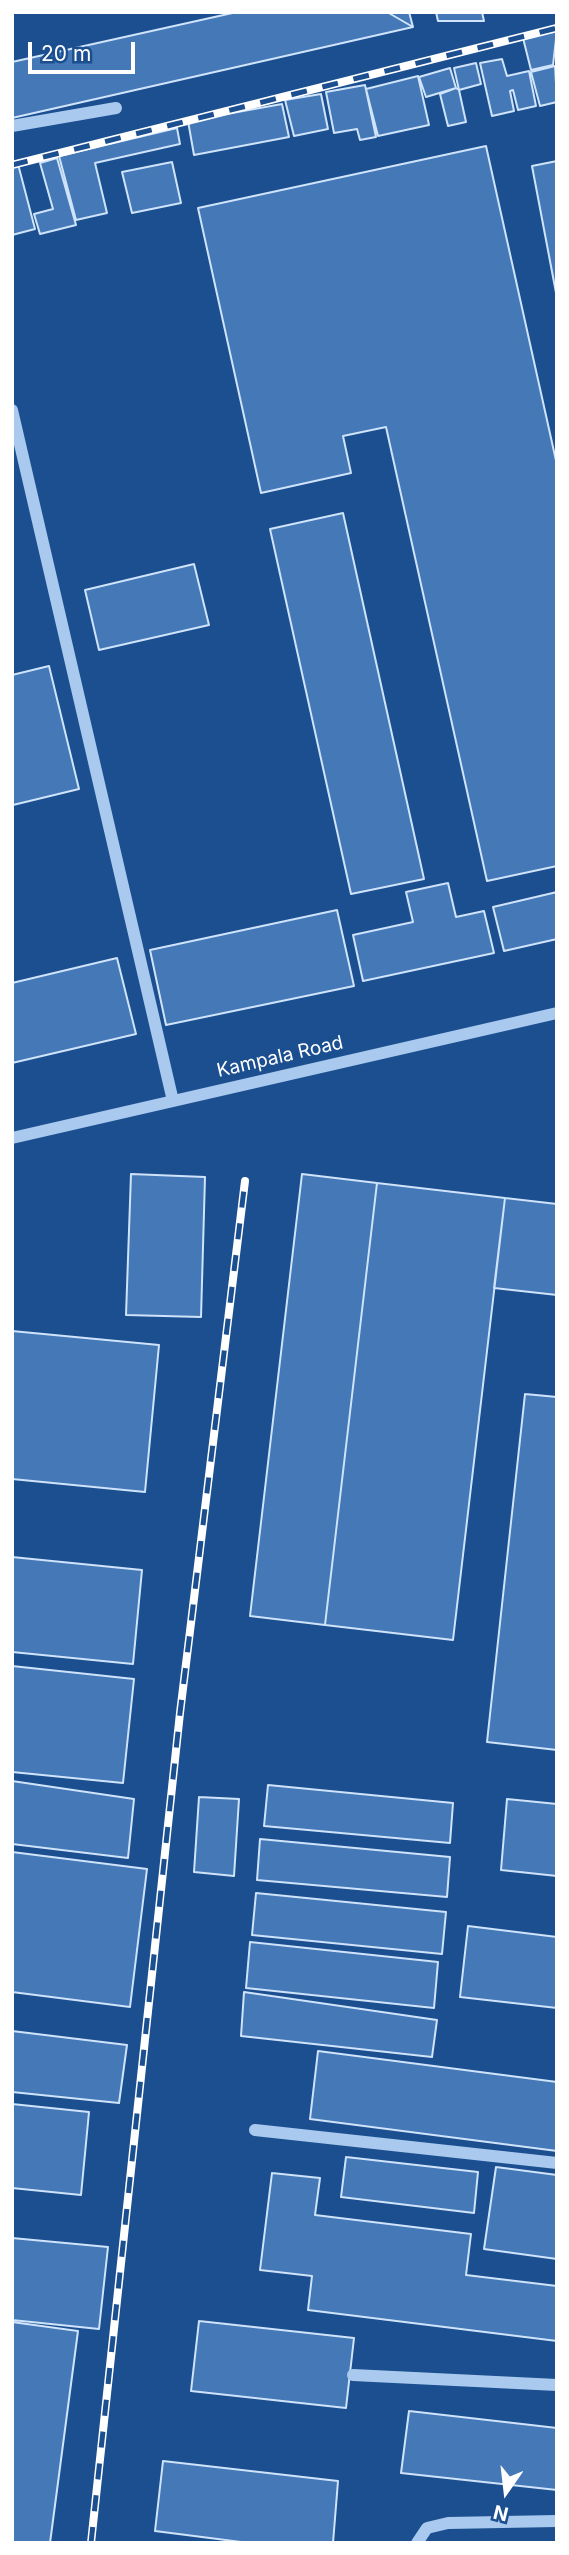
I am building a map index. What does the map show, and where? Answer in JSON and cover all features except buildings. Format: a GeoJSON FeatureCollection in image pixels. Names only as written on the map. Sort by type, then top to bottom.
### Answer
{"type":"FeatureCollection","features":[{"type":"Feature","properties":{"kind":"street"},"geometry":{"type":"LineString","coordinates":[[12,126],[116,108]]}},
{"type":"Feature","properties":{"kind":"street"},"geometry":{"type":"LineString","coordinates":[[12,410],[173,1101]]}},
{"type":"Feature","properties":{"kind":"street","name":"Kampala Road"},"geometry":{"type":"LineString","coordinates":[[12,1138],[557,1013]]}},
{"type":"Feature","properties":{"kind":"street"},"geometry":{"type":"LineString","coordinates":[[255,2130],[557,2163]]}},
{"type":"Feature","properties":{"kind":"street"},"geometry":{"type":"LineString","coordinates":[[353,2375],[557,2385]]}},
{"type":"Feature","properties":{"kind":"street"},"geometry":{"type":"LineString","coordinates":[[417,2543],[426,2528],[447,2523],[557,2521]]}},
{"type":"Feature","properties":{"kind":"railway"},"geometry":{"type":"LineString","coordinates":[[12,165],[557,28]]}},
{"type":"Feature","properties":{"kind":"railway"},"geometry":{"type":"LineString","coordinates":[[91,2543],[180,1713],[245,1181]]}}]}
